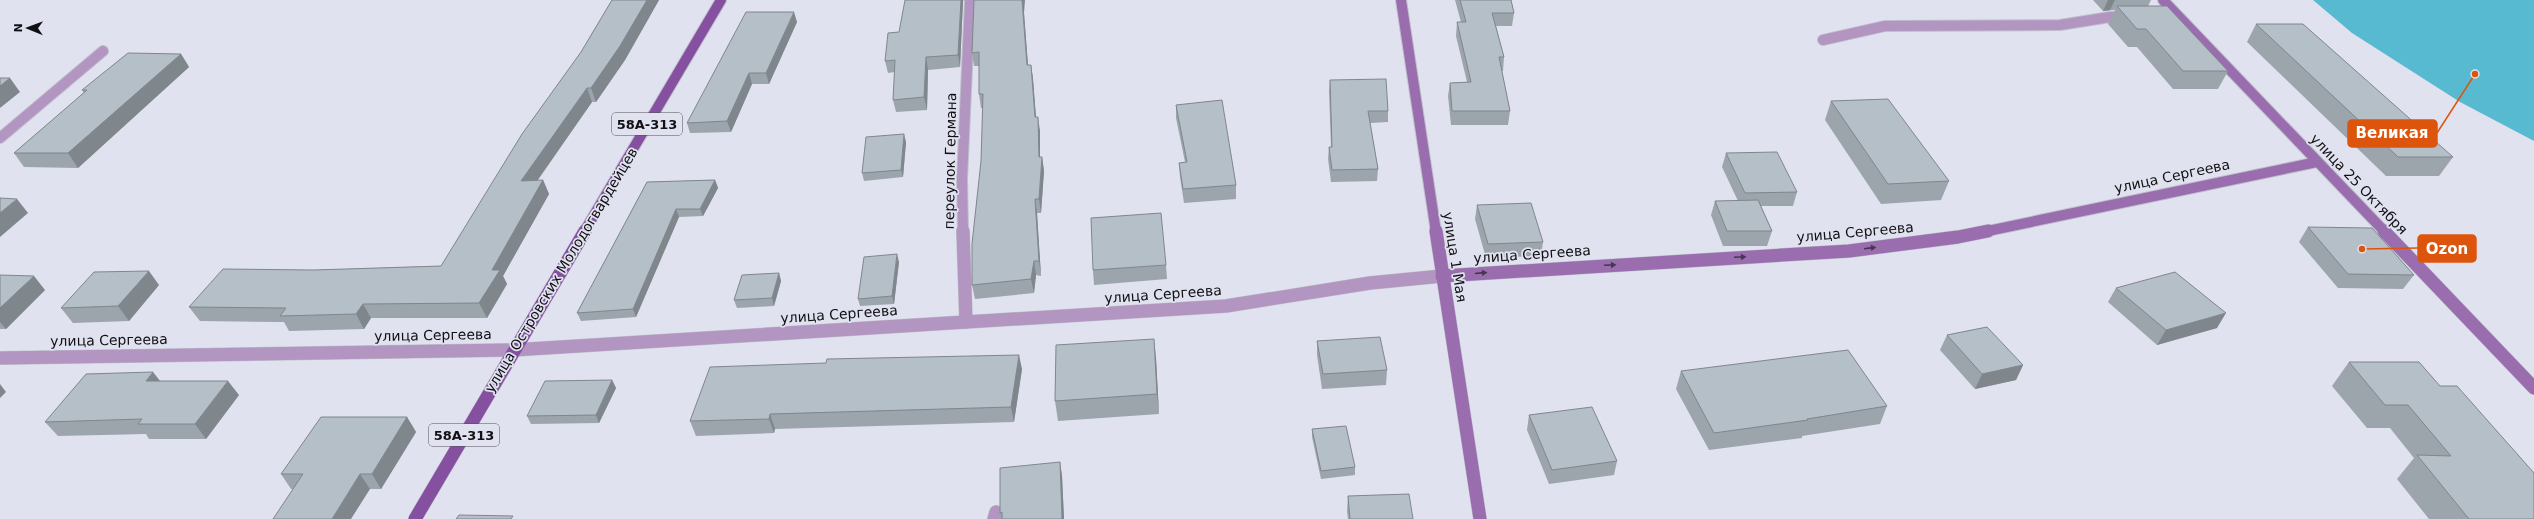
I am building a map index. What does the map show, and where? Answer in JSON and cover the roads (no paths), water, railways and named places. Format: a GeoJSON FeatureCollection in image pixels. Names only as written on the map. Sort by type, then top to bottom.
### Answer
{"type":"FeatureCollection","features":[{"type":"Feature","properties":{"kind":"main road","name":"улица Островских Молодогвардейцев"},"geometry":{"type":"LineString","coordinates":[[415,519],[513,350],[721,0]]}},
{"type":"Feature","properties":{"kind":"main road","name":"улица 1 Мая"},"geometry":{"type":"LineString","coordinates":[[1401,0],[1480,519]]}},
{"type":"Feature","properties":{"kind":"main road","name":"улица 25 Октября"},"geometry":{"type":"LineString","coordinates":[[2163,0],[2534,388]]}},
{"type":"Feature","properties":{"kind":"main road","name":"улица Сергеева"},"geometry":{"type":"LineString","coordinates":[[1442,276],[1849,251],[1958,237],[2317,162]]}},
{"type":"Feature","properties":{"kind":"street","name":"переулок Германа"},"geometry":{"type":"LineString","coordinates":[[966,322],[962,179],[970,1]]}},
{"type":"Feature","properties":{"kind":"street"},"geometry":{"type":"LineString","coordinates":[[2164,17],[2179,16]]}},
{"type":"Feature","properties":{"kind":"street"},"geometry":{"type":"LineString","coordinates":[[1823,40],[1886,26],[2060,25],[2110,17],[2141,17]]}},
{"type":"Feature","properties":{"kind":"street"},"geometry":{"type":"LineString","coordinates":[[0,138],[103,51]]}},
{"type":"Feature","properties":{"kind":"street","name":"улица Сергеева"},"geometry":{"type":"LineString","coordinates":[[0,358],[513,350],[1226,306],[1370,283],[1442,276]]}},
{"type":"Feature","properties":{"kind":"water"},"geometry":{"type":"Polygon","coordinates":[[[2313,0],[2534,0],[2534,141],[2460,102],[2352,33],[2313,0]]]}},
{"type":"Feature","properties":{"kind":"place","name":"Великая"},"geometry":{"type":"Point","coordinates":[2475,74]}},
{"type":"Feature","properties":{"kind":"place","name":"Ozon"},"geometry":{"type":"Point","coordinates":[2362,249]}}]}
